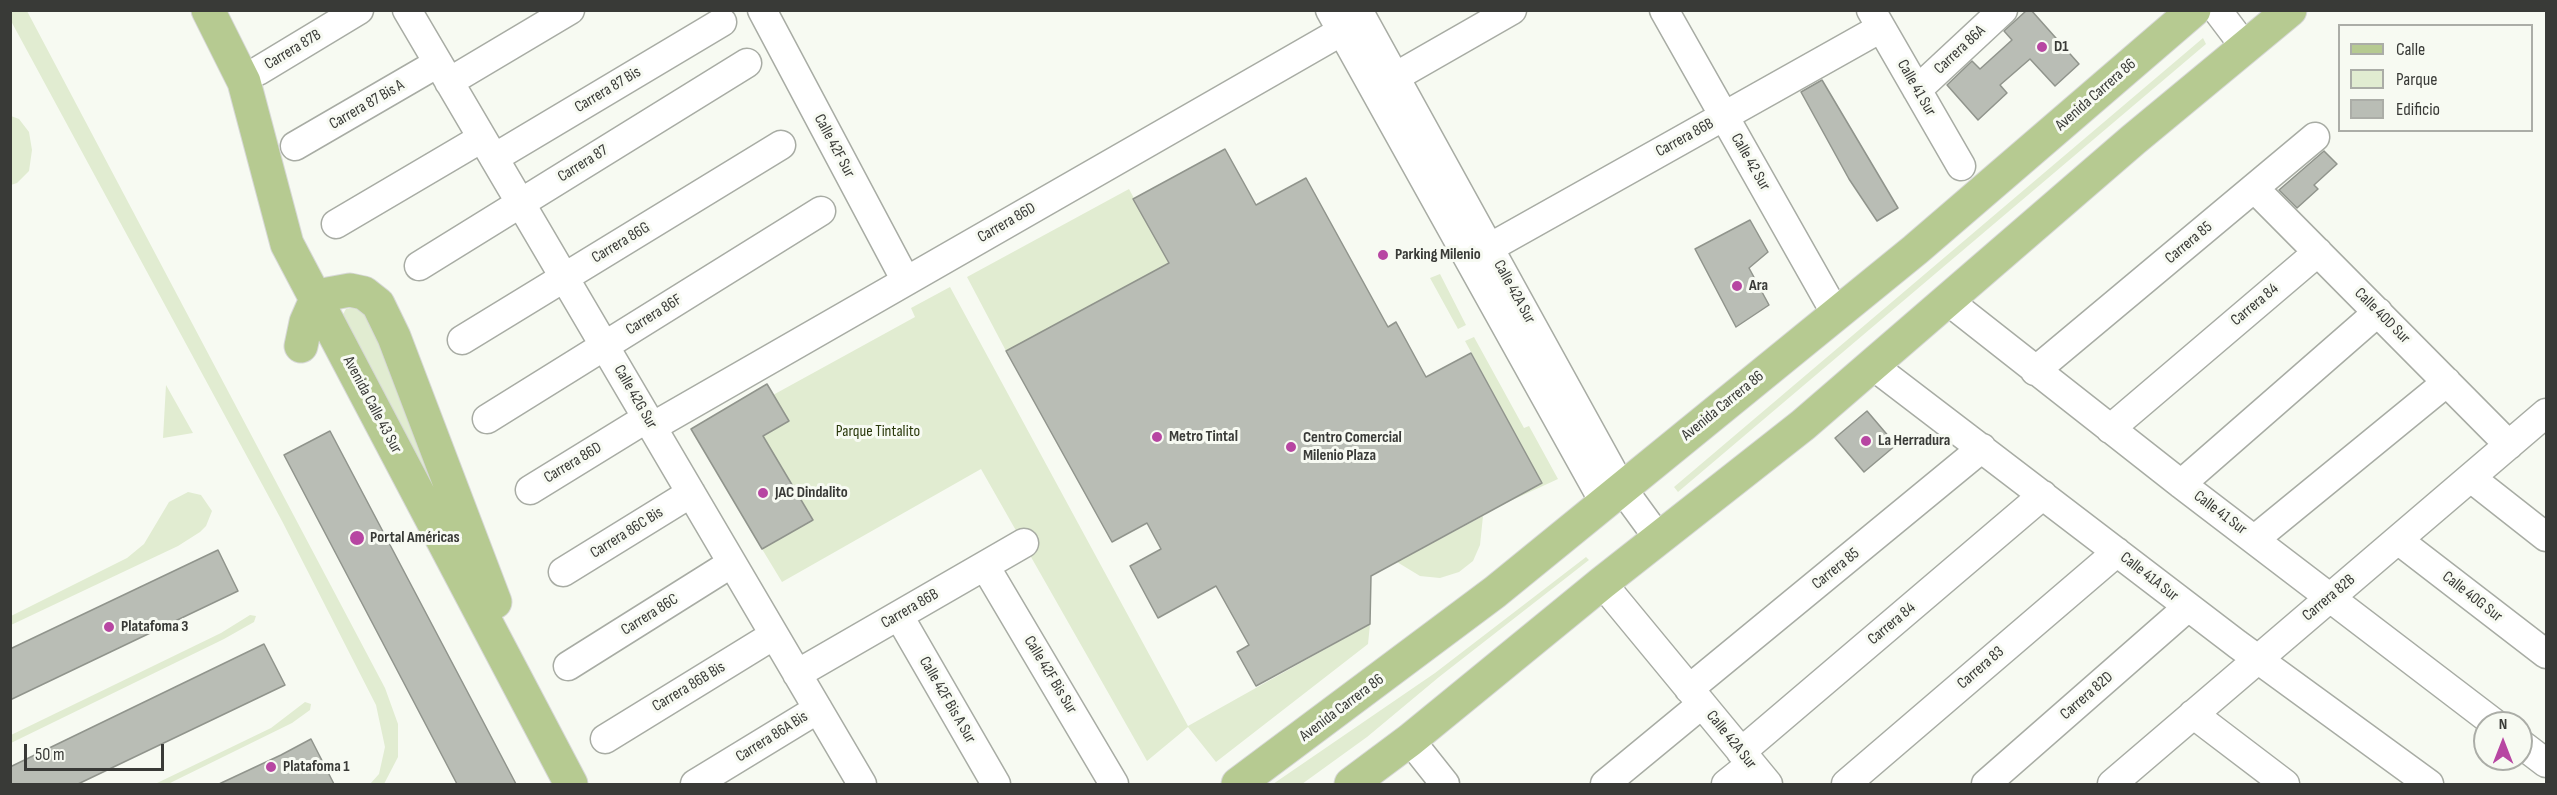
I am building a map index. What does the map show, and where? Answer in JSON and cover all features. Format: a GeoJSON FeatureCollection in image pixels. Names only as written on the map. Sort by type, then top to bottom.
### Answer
{"type":"FeatureCollection","features":[{"type":"Feature","properties":{"kind":"main road","name":"Avenida Calle 43 Sur"},"geometry":{"type":"LineString","coordinates":[[208,10],[244,82],[287,244],[571,784]]}},
{"type":"Feature","properties":{"kind":"main road","name":"Avenida Carrera 86"},"geometry":{"type":"LineString","coordinates":[[1238,784],[1495,592],[1836,314],[2194,10]]}},
{"type":"Feature","properties":{"kind":"main road"},"geometry":{"type":"LineString","coordinates":[[1350,784],[1410,740],[1602,583],[1803,425],[2290,10]]}},
{"type":"Feature","properties":{"kind":"main road"},"geometry":{"type":"LineString","coordinates":[[301,346],[306,322],[317,301],[328,294],[350,290],[369,297],[384,313],[550,747]]}},
{"type":"Feature","properties":{"kind":"street","name":"Carrera 87B"},"geometry":{"type":"LineString","coordinates":[[258,71],[359,10]]}},
{"type":"Feature","properties":{"kind":"street","name":"Calle 42G Sur"},"geometry":{"type":"LineString","coordinates":[[407,10],[862,784]]}},
{"type":"Feature","properties":{"kind":"street","name":"Carrera 87 Bis A"},"geometry":{"type":"LineString","coordinates":[[295,146],[570,10]]}},
{"type":"Feature","properties":{"kind":"street","name":"Calle 42F Sur"},"geometry":{"type":"LineString","coordinates":[[762,10],[906,281]]}},
{"type":"Feature","properties":{"kind":"street"},"geometry":{"type":"LineString","coordinates":[[1395,77],[1512,10]]}},
{"type":"Feature","properties":{"kind":"street","name":"Calle 42 Sur"},"geometry":{"type":"LineString","coordinates":[[1664,10],[1836,314]]}},
{"type":"Feature","properties":{"kind":"street","name":"Carrera 86A"},"geometry":{"type":"LineString","coordinates":[[1917,90],[2003,10]]}},
{"type":"Feature","properties":{"kind":"street"},"geometry":{"type":"LineString","coordinates":[[2217,10],[2246,47]]}},
{"type":"Feature","properties":{"kind":"street","name":"Carrera 86D"},"geometry":{"type":"LineString","coordinates":[[530,490],[906,281],[1349,18]]}},
{"type":"Feature","properties":{"kind":"street","name":"Calle 42A Sur"},"geometry":{"type":"LineString","coordinates":[[1349,18],[1395,77],[1489,248],[1612,495]]}},
{"type":"Feature","properties":{"kind":"street","name":"Calle 42A Sur"},"geometry":{"type":"LineString","coordinates":[[1349,18],[1612,495],[1659,539]]}},
{"type":"Feature","properties":{"kind":"street","name":"Carrera 86B"},"geometry":{"type":"LineString","coordinates":[[1489,248],[1724,116],[1876,19]]}},
{"type":"Feature","properties":{"kind":"street","name":"Calle 41 Sur"},"geometry":{"type":"LineString","coordinates":[[1876,19],[1961,166]]}},
{"type":"Feature","properties":{"kind":"street","name":"Carrera 87 Bis"},"geometry":{"type":"LineString","coordinates":[[336,224],[488,148],[722,22]]}},
{"type":"Feature","properties":{"kind":"street","name":"Carrera 87"},"geometry":{"type":"LineString","coordinates":[[419,266],[747,63]]}},
{"type":"Feature","properties":{"kind":"street","name":"Carrera 85"},"geometry":{"type":"LineString","coordinates":[[2035,371],[2315,137]]}},
{"type":"Feature","properties":{"kind":"street","name":"Carrera 86G"},"geometry":{"type":"LineString","coordinates":[[462,340],[781,146]]}},
{"type":"Feature","properties":{"kind":"street","name":"Calle 40D Sur"},"geometry":{"type":"LineString","coordinates":[[2254,188],[2509,445]]}},
{"type":"Feature","properties":{"kind":"street","name":"Carrera 86F"},"geometry":{"type":"LineString","coordinates":[[487,419],[820,212]]}},
{"type":"Feature","properties":{"kind":"street","name":"Carrera 84"},"geometry":{"type":"LineString","coordinates":[[2110,429],[2318,252]]}},
{"type":"Feature","properties":{"kind":"street","name":"Calle 41 Sur"},"geometry":{"type":"LineString","coordinates":[[1947,300],[2181,484],[2478,711]]}},
{"type":"Feature","properties":{"kind":"street"},"geometry":{"type":"LineString","coordinates":[[2181,484],[2378,312]]}},
{"type":"Feature","properties":{"kind":"street","name":"Calle 41A Sur"},"geometry":{"type":"LineString","coordinates":[[1872,365],[2188,607],[2428,784]]}},
{"type":"Feature","properties":{"kind":"street"},"geometry":{"type":"LineString","coordinates":[[2255,539],[2447,382]]}},
{"type":"Feature","properties":{"kind":"street","name":"Carrera 82B"},"geometry":{"type":"LineString","coordinates":[[2127,780],[2193,714],[2509,445],[2545,417]]}},
{"type":"Feature","properties":{"kind":"street","name":"Carrera 85"},"geometry":{"type":"LineString","coordinates":[[1605,784],[1695,697],[1982,448]]}},
{"type":"Feature","properties":{"kind":"street"},"geometry":{"type":"LineString","coordinates":[[2471,478],[2547,537]]}},
{"type":"Feature","properties":{"kind":"street","name":"Carrera 86C Bis"},"geometry":{"type":"LineString","coordinates":[[563,572],[691,493]]}},
{"type":"Feature","properties":{"kind":"street","name":"Carrera 84"},"geometry":{"type":"LineString","coordinates":[[1726,784],[1753,767],[2043,495]]}},
{"type":"Feature","properties":{"kind":"street","name":"Calle 40G Sur"},"geometry":{"type":"LineString","coordinates":[[2398,540],[2547,654]]}},
{"type":"Feature","properties":{"kind":"street","name":"Carrera 86B"},"geometry":{"type":"LineString","coordinates":[[797,674],[1024,543]]}},
{"type":"Feature","properties":{"kind":"street","name":"Carrera 83"},"geometry":{"type":"LineString","coordinates":[[1846,784],[2117,552]]}},
{"type":"Feature","properties":{"kind":"street","name":"Carrera 86C"},"geometry":{"type":"LineString","coordinates":[[568,666],[732,563]]}},
{"type":"Feature","properties":{"kind":"street","name":"Calle 42F Bis Sur"},"geometry":{"type":"LineString","coordinates":[[985,566],[1114,784]]}},
{"type":"Feature","properties":{"kind":"street","name":"Calle 42A Sur"},"geometry":{"type":"LineString","coordinates":[[1602,583],[1753,767]]}},
{"type":"Feature","properties":{"kind":"street","name":"Carrera 82D"},"geometry":{"type":"LineString","coordinates":[[1986,784],[2188,607]]}},
{"type":"Feature","properties":{"kind":"street","name":"Calle 42F Bis A Sur"},"geometry":{"type":"LineString","coordinates":[[898,616],[996,784]]}},
{"type":"Feature","properties":{"kind":"street","name":"Carrera 86B Bis"},"geometry":{"type":"LineString","coordinates":[[604,739],[774,635]]}},
{"type":"Feature","properties":{"kind":"street","name":"Carrera 86A Bis"},"geometry":{"type":"LineString","coordinates":[[695,784],[818,709]]}},
{"type":"Feature","properties":{"kind":"street"},"geometry":{"type":"LineString","coordinates":[[2193,714],[2285,784]]}},
{"type":"Feature","properties":{"kind":"street"},"geometry":{"type":"LineString","coordinates":[[1410,740],[1445,784]]}},
{"type":"Feature","properties":{"kind":"street"},"geometry":{"type":"LineString","coordinates":[[2533,753],[2547,763]]}},
{"type":"Feature","properties":{"kind":"street"},"geometry":{"type":"LineString","coordinates":[[2538,784],[2547,776]]}},
{"type":"Feature","properties":{"kind":"green space"},"geometry":{"type":"Polygon","coordinates":[[[10,11],[27,11],[385,688],[398,724],[398,757],[384,784],[370,784],[379,774],[385,747],[376,705],[282,521],[11,21],[10,11]]]}},
{"type":"Feature","properties":{"kind":"green space"},"geometry":{"type":"Polygon","coordinates":[[[2203,38],[2206,44],[1678,492],[1674,487],[2203,38]]]}},
{"type":"Feature","properties":{"kind":"green space"},"geometry":{"type":"Polygon","coordinates":[[[11,116],[19,119],[29,132],[32,150],[29,171],[17,183],[11,185],[11,116]]]}},
{"type":"Feature","properties":{"kind":"green space"},"geometry":{"type":"Polygon","coordinates":[[[1129,189],[1169,263],[1006,351],[967,277],[1129,189]]]}},
{"type":"Feature","properties":{"kind":"green space"},"geometry":{"type":"Polygon","coordinates":[[[1440,274],[1466,325],[1458,329],[1430,278],[1440,274]]]}},
{"type":"Feature","properties":{"kind":"green space","name":"Parque Tintalito"},"geometry":{"type":"Polygon","coordinates":[[[950,287],[1188,726],[1370,624],[1368,644],[1216,762],[1188,727],[1147,761],[981,469],[782,582],[762,549],[813,519],[763,436],[789,421],[773,395],[915,317],[911,308],[950,287]]]}},
{"type":"Feature","properties":{"kind":"green space"},"geometry":{"type":"Polygon","coordinates":[[[354,307],[368,314],[456,534],[342,316],[346,309],[354,307]]]}},
{"type":"Feature","properties":{"kind":"green space"},"geometry":{"type":"Polygon","coordinates":[[[1474,337],[1524,428],[1529,426],[1558,479],[1508,502],[1542,483],[1465,341],[1474,337]]]}},
{"type":"Feature","properties":{"kind":"green space"},"geometry":{"type":"Polygon","coordinates":[[[166,385],[193,433],[163,438],[166,385]]]}},
{"type":"Feature","properties":{"kind":"green space"},"geometry":{"type":"Polygon","coordinates":[[[188,492],[201,495],[212,511],[206,526],[200,532],[178,546],[11,625],[11,616],[127,558],[144,544],[169,502],[188,492]]]}},
{"type":"Feature","properties":{"kind":"green space"},"geometry":{"type":"Polygon","coordinates":[[[1483,516],[1480,545],[1473,561],[1459,572],[1440,578],[1420,576],[1397,562],[1483,516]]]}},
{"type":"Feature","properties":{"kind":"green space"},"geometry":{"type":"Polygon","coordinates":[[[1586,557],[1589,560],[1439,677],[1367,737],[1302,784],[1273,784],[1435,673],[1586,557]]]}},
{"type":"Feature","properties":{"kind":"green space"},"geometry":{"type":"Polygon","coordinates":[[[250,615],[256,616],[254,622],[224,639],[11,743],[11,735],[221,633],[250,615]]]}},
{"type":"Feature","properties":{"kind":"green space"},"geometry":{"type":"Polygon","coordinates":[[[305,702],[311,704],[310,710],[292,723],[168,784],[155,784],[271,728],[305,702]]]}},
{"type":"Feature","properties":{"kind":"building"},"geometry":{"type":"Polygon","coordinates":[[[2027,10],[2031,10],[2079,64],[2055,86],[2030,59],[2000,85],[2007,93],[1978,120],[1947,85],[1972,61],[1980,69],[2012,40],[2004,31],[2027,10]]]}},
{"type":"Feature","properties":{"kind":"building"},"geometry":{"type":"Polygon","coordinates":[[[1822,80],[1898,208],[1877,221],[1849,179],[1801,92],[1822,80]]]}},
{"type":"Feature","properties":{"kind":"building","name":"Centro Comercial Milenio Plaza"},"geometry":{"type":"Polygon","coordinates":[[[1225,149],[1256,205],[1306,178],[1388,327],[1396,322],[1426,377],[1471,353],[1542,483],[1371,576],[1370,624],[1256,686],[1237,652],[1249,645],[1216,586],[1158,618],[1130,566],[1161,549],[1147,523],[1112,542],[1006,351],[1169,263],[1133,199],[1225,149]]]}},
{"type":"Feature","properties":{"kind":"building"},"geometry":{"type":"Polygon","coordinates":[[[2324,151],[2337,164],[2314,185],[2318,189],[2297,208],[2279,190],[2324,151]]]}},
{"type":"Feature","properties":{"kind":"building","name":"Ara"},"geometry":{"type":"Polygon","coordinates":[[[1750,220],[1768,252],[1749,268],[1769,305],[1736,327],[1695,249],[1750,220]]]}},
{"type":"Feature","properties":{"kind":"building"},"geometry":{"type":"Polygon","coordinates":[[[767,384],[789,421],[763,436],[813,520],[762,549],[691,429],[767,384]]]}},
{"type":"Feature","properties":{"kind":"building","name":"La Herradura"},"geometry":{"type":"Polygon","coordinates":[[[1867,411],[1896,445],[1864,472],[1835,438],[1867,411]]]}},
{"type":"Feature","properties":{"kind":"building","name":"Portal Américas"},"geometry":{"type":"Polygon","coordinates":[[[330,431],[516,784],[457,784],[284,455],[330,431]]]}},
{"type":"Feature","properties":{"kind":"building","name":"Platafoma 3"},"geometry":{"type":"Polygon","coordinates":[[[218,550],[238,591],[10,700],[10,649],[218,550]]]}},
{"type":"Feature","properties":{"kind":"building"},"geometry":{"type":"Polygon","coordinates":[[[264,644],[285,685],[78,784],[10,784],[10,767],[264,644]]]}},
{"type":"Feature","properties":{"kind":"building"},"geometry":{"type":"Polygon","coordinates":[[[311,739],[334,784],[219,784],[281,755],[311,739]]]}},
{"type":"Feature","properties":{"kind":"place","name":"D1"},"geometry":{"type":"Point","coordinates":[2042,47]}},
{"type":"Feature","properties":{"kind":"place","name":"Parking Milenio"},"geometry":{"type":"Point","coordinates":[1383,255]}},
{"type":"Feature","properties":{"kind":"place","name":"Ara"},"geometry":{"type":"Point","coordinates":[1737,286]}},
{"type":"Feature","properties":{"kind":"place","name":"Metro Tintal"},"geometry":{"type":"Point","coordinates":[1157,437]}},
{"type":"Feature","properties":{"kind":"place","name":"La Herradura"},"geometry":{"type":"Point","coordinates":[1866,441]}},
{"type":"Feature","properties":{"kind":"place","name":"Centro Comercial Milenio Plaza"},"geometry":{"type":"Point","coordinates":[1291,447]}},
{"type":"Feature","properties":{"kind":"place","name":"JAC Dindalito"},"geometry":{"type":"Point","coordinates":[763,493]}},
{"type":"Feature","properties":{"kind":"place","name":"Portal Américas"},"geometry":{"type":"Point","coordinates":[357,538]}},
{"type":"Feature","properties":{"kind":"place","name":"Platafoma 3"},"geometry":{"type":"Point","coordinates":[109,627]}},
{"type":"Feature","properties":{"kind":"place","name":"Platafoma 1"},"geometry":{"type":"Point","coordinates":[271,767]}}]}
